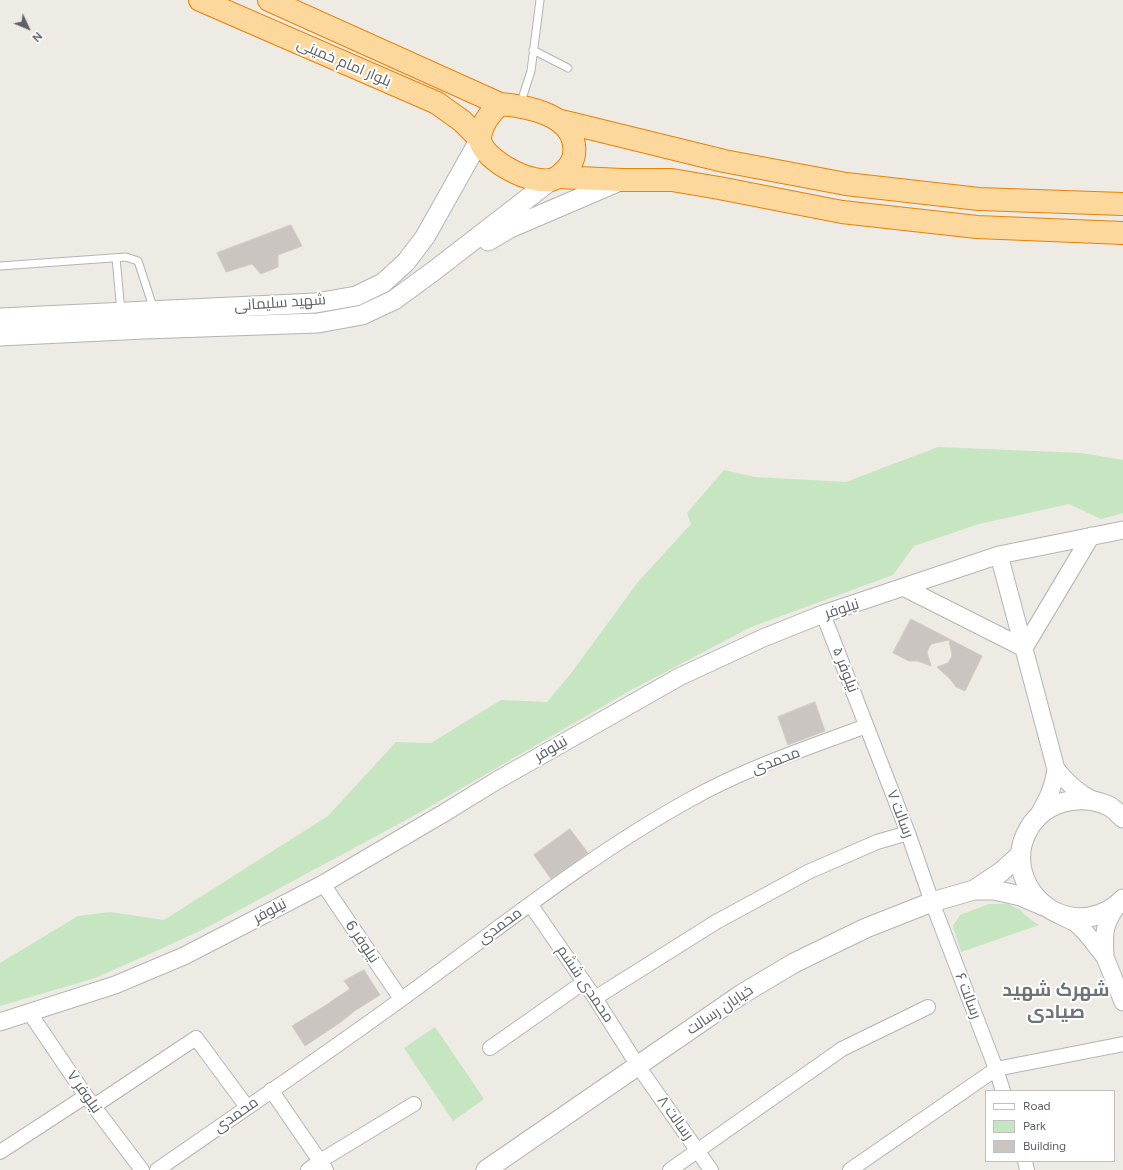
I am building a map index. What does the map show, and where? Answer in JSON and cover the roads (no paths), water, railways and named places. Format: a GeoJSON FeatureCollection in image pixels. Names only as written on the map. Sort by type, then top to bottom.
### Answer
{"type":"FeatureCollection","features":[{"type":"Feature","properties":{"kind":"highway","name":"بلوار امام خمینی"},"geometry":{"type":"LineString","coordinates":[[200,0],[437,103],[462,122],[480,139]]}},
{"type":"Feature","properties":{"kind":"highway","name":"بلوار امام خمینی"},"geometry":{"type":"LineString","coordinates":[[269,0],[510,105]]}},
{"type":"Feature","properties":{"kind":"highway"},"geometry":{"type":"LineString","coordinates":[[1123,204],[979,199],[846,184],[724,161],[561,121],[549,115],[510,105],[490,114],[483,126],[480,139],[487,152],[494,160],[527,178],[538,181],[554,179],[672,180],[842,212],[977,227],[1123,233]]}},
{"type":"Feature","properties":{"kind":"highway"},"geometry":{"type":"LineString","coordinates":[[554,179],[570,165],[575,154],[574,139],[561,121]]}},
{"type":"Feature","properties":{"kind":"main road","name":"شهید سلیمانی"},"geometry":{"type":"LineString","coordinates":[[155,319],[316,303],[356,296],[383,283],[406,262],[424,237],[480,139]]}},
{"type":"Feature","properties":{"kind":"main road"},"geometry":{"type":"LineString","coordinates":[[0,336],[122,321],[155,319],[318,323],[362,315],[394,300],[554,179]]}},
{"type":"Feature","properties":{"kind":"main road"},"geometry":{"type":"LineString","coordinates":[[434,270],[510,228],[622,180]]}},
{"type":"Feature","properties":{"kind":"main road"},"geometry":{"type":"LineString","coordinates":[[0,318],[122,321]]}},
{"type":"Feature","properties":{"kind":"main road"},"geometry":{"type":"LineString","coordinates":[[1044,906],[1030,892],[1022,875],[1020,854],[1026,834],[1037,818],[1053,805],[1073,800],[1092,800],[1110,807],[1123,818]]}},
{"type":"Feature","properties":{"kind":"main road"},"geometry":{"type":"LineString","coordinates":[[974,890],[1001,872],[1020,854]]}},
{"type":"Feature","properties":{"kind":"main road"},"geometry":{"type":"LineString","coordinates":[[974,890],[994,890],[1022,896],[1061,915],[1080,918],[1100,915],[1120,902]]}},
{"type":"Feature","properties":{"kind":"main road","name":"خیابان رسالت"},"geometry":{"type":"LineString","coordinates":[[486,1170],[742,994],[794,962],[866,928],[932,902],[974,890]]}},
{"type":"Feature","properties":{"kind":"street","name":"نیلوفر"},"geometry":{"type":"LineString","coordinates":[[0,1022],[115,985],[184,956],[322,884],[496,781],[679,677],[763,638],[823,614],[906,588],[999,555],[1123,530]]}},
{"type":"Feature","properties":{"kind":"street"},"geometry":{"type":"LineString","coordinates":[[1024,648],[1091,536]]}},
{"type":"Feature","properties":{"kind":"street"},"geometry":{"type":"LineString","coordinates":[[999,555],[1056,769],[1067,783],[1079,793],[1092,800]]}},
{"type":"Feature","properties":{"kind":"street"},"geometry":{"type":"LineString","coordinates":[[906,588],[1024,648]]}},
{"type":"Feature","properties":{"kind":"street","name":"نیلوفر ۵"},"geometry":{"type":"LineString","coordinates":[[823,614],[866,726]]}},
{"type":"Feature","properties":{"kind":"street","name":"رسالت ۷"},"geometry":{"type":"LineString","coordinates":[[866,726],[908,833],[932,902]]}},
{"type":"Feature","properties":{"kind":"street","name":"محمدی"},"geometry":{"type":"LineString","coordinates":[[157,1170],[401,999],[530,904],[655,820],[692,798],[754,769],[866,726]]}},
{"type":"Feature","properties":{"kind":"street"},"geometry":{"type":"LineString","coordinates":[[1037,818],[1053,786],[1056,769]]}},
{"type":"Feature","properties":{"kind":"street"},"geometry":{"type":"LineString","coordinates":[[595,998],[716,922],[808,872],[877,842],[908,833]]}},
{"type":"Feature","properties":{"kind":"street","name":"نیلوفر 6"},"geometry":{"type":"LineString","coordinates":[[322,884],[401,999]]}},
{"type":"Feature","properties":{"kind":"street","name":"رسالت ۶"},"geometry":{"type":"LineString","coordinates":[[932,902],[1003,1090]]}},
{"type":"Feature","properties":{"kind":"street"},"geometry":{"type":"LineString","coordinates":[[1105,957],[1104,938],[1106,923],[1120,902]]}},
{"type":"Feature","properties":{"kind":"street","name":"محمدی ششم"},"geometry":{"type":"LineString","coordinates":[[530,904],[595,998],[638,1066]]}},
{"type":"Feature","properties":{"kind":"street"},"geometry":{"type":"LineString","coordinates":[[1061,915],[1076,923],[1105,957],[1123,1002]]}},
{"type":"Feature","properties":{"kind":"street"},"geometry":{"type":"LineString","coordinates":[[490,1048],[584,982]]}},
{"type":"Feature","properties":{"kind":"street"},"geometry":{"type":"LineString","coordinates":[[670,1170],[842,1049],[928,1007]]}},
{"type":"Feature","properties":{"kind":"street","name":"نیلوفر ۷"},"geometry":{"type":"LineString","coordinates":[[29,1012],[90,1101],[142,1170]]}},
{"type":"Feature","properties":{"kind":"street"},"geometry":{"type":"LineString","coordinates":[[0,1152],[196,1038],[247,1107]]}},
{"type":"Feature","properties":{"kind":"street"},"geometry":{"type":"LineString","coordinates":[[850,1170],[996,1069],[1123,1044]]}},
{"type":"Feature","properties":{"kind":"street","name":"۸ رسالت"},"geometry":{"type":"LineString","coordinates":[[638,1066],[711,1170]]}},
{"type":"Feature","properties":{"kind":"street"},"geometry":{"type":"LineString","coordinates":[[271,1090],[323,1166]]}},
{"type":"Feature","properties":{"kind":"street"},"geometry":{"type":"LineString","coordinates":[[308,1170],[323,1166],[414,1104]]}},
{"type":"Feature","properties":{"kind":"lane"},"geometry":{"type":"LineString","coordinates":[[510,105],[531,71],[540,0]]}},
{"type":"Feature","properties":{"kind":"lane"},"geometry":{"type":"LineString","coordinates":[[533,50],[568,68]]}},
{"type":"Feature","properties":{"kind":"lane"},"geometry":{"type":"LineString","coordinates":[[0,266],[126,257],[138,261],[155,319]]}},
{"type":"Feature","properties":{"kind":"lane"},"geometry":{"type":"LineString","coordinates":[[116,258],[122,321]]}},
{"type":"Feature","properties":{"kind":"district","name":"شهرک شهید صیادی"},"geometry":{"type":"Point","coordinates":[1056,1001]}}]}
